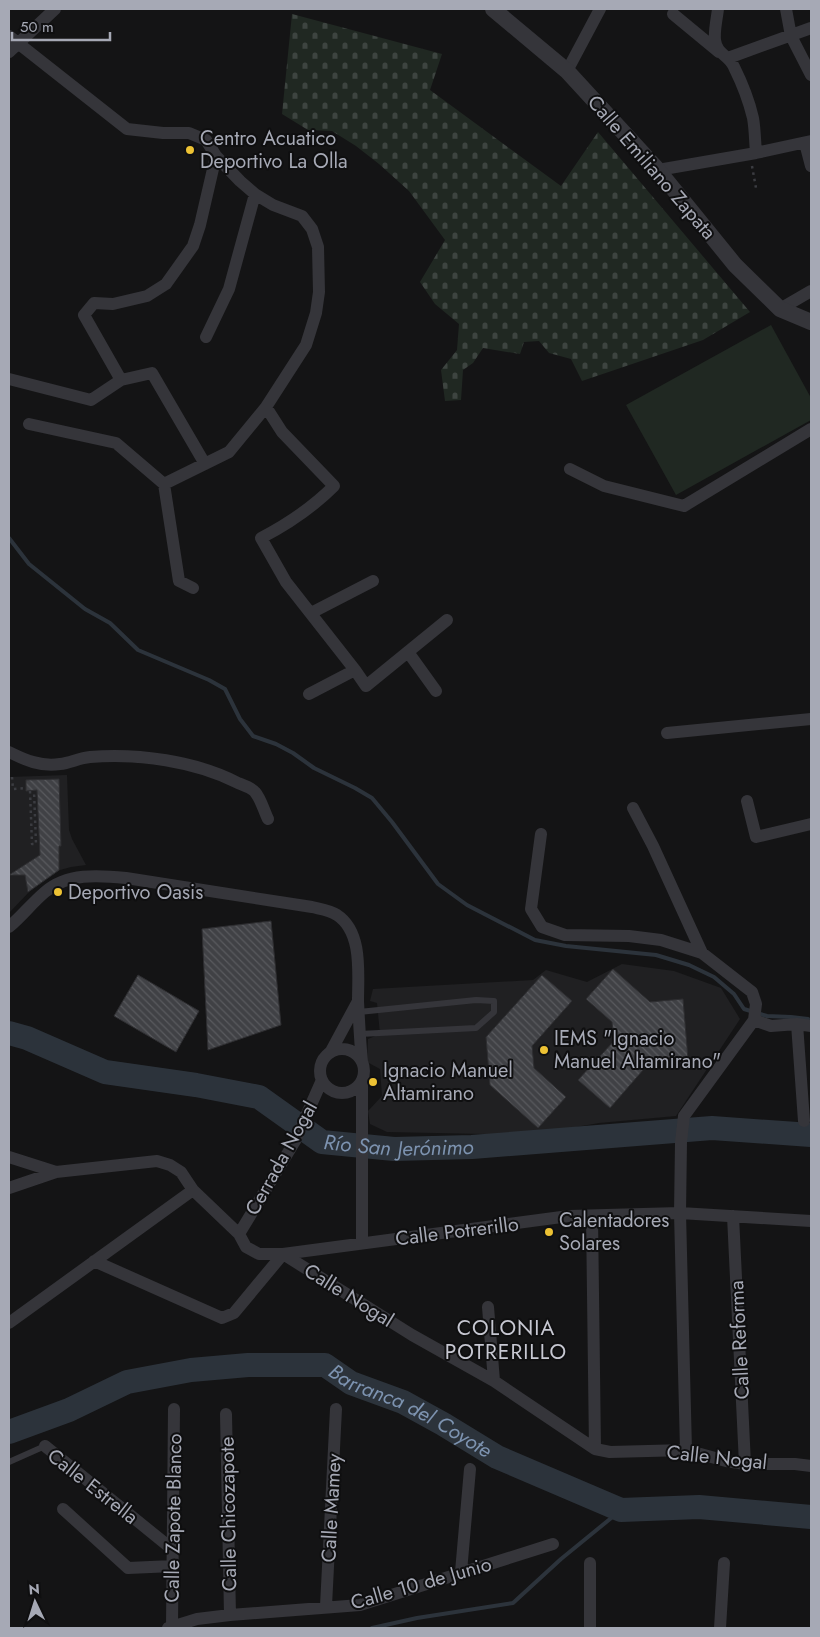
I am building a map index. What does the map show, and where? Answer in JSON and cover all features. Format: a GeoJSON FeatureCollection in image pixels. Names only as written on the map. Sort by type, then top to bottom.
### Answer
{"type":"FeatureCollection","features":[{"type":"Feature","properties":{"kind":"street"},"geometry":{"type":"LineString","coordinates":[[9,52],[14,39],[55,9]]}},
{"type":"Feature","properties":{"kind":"street"},"geometry":{"type":"LineString","coordinates":[[567,71],[600,9]]}},
{"type":"Feature","properties":{"kind":"street"},"geometry":{"type":"LineString","coordinates":[[718,9],[715,38],[724,56]]}},
{"type":"Feature","properties":{"kind":"street"},"geometry":{"type":"LineString","coordinates":[[786,9],[791,36],[811,75]]}},
{"type":"Feature","properties":{"kind":"street","name":"Calle Emiliano Zapata"},"geometry":{"type":"LineString","coordinates":[[499,10],[567,71],[658,170],[735,265],[780,309],[811,322]]}},
{"type":"Feature","properties":{"kind":"street"},"geometry":{"type":"LineString","coordinates":[[673,14],[733,65],[753,119],[753,154]]}},
{"type":"Feature","properties":{"kind":"street"},"geometry":{"type":"LineString","coordinates":[[724,56],[811,28]]}},
{"type":"Feature","properties":{"kind":"street"},"geometry":{"type":"LineString","coordinates":[[14,39],[127,129],[163,133],[189,133],[206,140],[216,156],[255,194],[273,205],[302,216],[312,229],[318,246],[319,292],[316,313],[306,345],[266,407],[229,452],[164,484]]}},
{"type":"Feature","properties":{"kind":"street"},"geometry":{"type":"LineString","coordinates":[[658,170],[753,154],[808,142],[811,166]]}},
{"type":"Feature","properties":{"kind":"street"},"geometry":{"type":"LineString","coordinates":[[121,380],[84,315],[94,303],[113,304],[147,296],[166,284],[193,246],[200,225],[216,156]]}},
{"type":"Feature","properties":{"kind":"street"},"geometry":{"type":"LineString","coordinates":[[206,337],[230,289],[255,194]]}},
{"type":"Feature","properties":{"kind":"street"},"geometry":{"type":"LineString","coordinates":[[780,309],[811,291]]}},
{"type":"Feature","properties":{"kind":"street"},"geometry":{"type":"LineString","coordinates":[[9,379],[91,400],[121,380],[152,373],[205,464]]}},
{"type":"Feature","properties":{"kind":"street"},"geometry":{"type":"LineString","coordinates":[[266,407],[282,432],[334,486],[320,500],[283,527],[261,538],[286,582],[366,686],[447,620]]}},
{"type":"Feature","properties":{"kind":"street"},"geometry":{"type":"LineString","coordinates":[[29,424],[116,443],[164,484],[179,581],[192,588]]}},
{"type":"Feature","properties":{"kind":"street"},"geometry":{"type":"LineString","coordinates":[[570,469],[604,486],[684,506],[811,429]]}},
{"type":"Feature","properties":{"kind":"street"},"geometry":{"type":"LineString","coordinates":[[311,613],[374,581]]}},
{"type":"Feature","properties":{"kind":"street"},"geometry":{"type":"LineString","coordinates":[[408,652],[436,691]]}},
{"type":"Feature","properties":{"kind":"street"},"geometry":{"type":"LineString","coordinates":[[309,694],[355,670]]}},
{"type":"Feature","properties":{"kind":"street"},"geometry":{"type":"LineString","coordinates":[[667,733],[811,720]]}},
{"type":"Feature","properties":{"kind":"street"},"geometry":{"type":"LineString","coordinates":[[9,752],[27,762],[41,764],[59,764],[89,757],[126,757],[190,764],[233,780],[254,791],[268,820]]}},
{"type":"Feature","properties":{"kind":"street"},"geometry":{"type":"LineString","coordinates":[[747,801],[756,837],[811,824]]}},
{"type":"Feature","properties":{"kind":"street"},"geometry":{"type":"LineString","coordinates":[[633,808],[653,846],[702,953]]}},
{"type":"Feature","properties":{"kind":"street"},"geometry":{"type":"LineString","coordinates":[[541,834],[531,909],[542,927],[566,935],[629,936],[661,940],[702,953],[752,992],[756,1004],[754,1019],[684,1116],[681,1142],[680,1213],[686,1450]]}},
{"type":"Feature","properties":{"kind":"street"},"geometry":{"type":"LineString","coordinates":[[9,926],[45,892],[61,881],[82,877],[105,876],[312,907],[337,915],[347,924],[358,955],[360,1034],[364,1071],[362,1080],[362,1243]]}},
{"type":"Feature","properties":{"kind":"street"},"geometry":{"type":"LineString","coordinates":[[359,1006],[330,1053],[324,1059],[320,1073],[326,1086],[338,1093],[352,1091],[362,1080]]}},
{"type":"Feature","properties":{"kind":"street"},"geometry":{"type":"LineString","coordinates":[[754,1019],[770,1026],[796,1024],[811,1026]]}},
{"type":"Feature","properties":{"kind":"street"},"geometry":{"type":"LineString","coordinates":[[796,1024],[809,1121]]}},
{"type":"Feature","properties":{"kind":"street"},"geometry":{"type":"LineString","coordinates":[[330,1053],[344,1050],[358,1056],[362,1062]]}},
{"type":"Feature","properties":{"kind":"street","name":"Cerrada Nogal"},"geometry":{"type":"LineString","coordinates":[[238,1234],[295,1141],[322,1080]]}},
{"type":"Feature","properties":{"kind":"street"},"geometry":{"type":"LineString","coordinates":[[9,1157],[56,1172]]}},
{"type":"Feature","properties":{"kind":"street","name":"Calle Potrerillo"},"geometry":{"type":"LineString","coordinates":[[56,1172],[157,1161],[170,1165],[181,1172],[193,1190],[238,1234],[246,1247],[259,1254],[283,1254],[568,1216],[680,1213],[811,1221]]}},
{"type":"Feature","properties":{"kind":"street"},"geometry":{"type":"LineString","coordinates":[[9,1188],[56,1172]]}},
{"type":"Feature","properties":{"kind":"street"},"geometry":{"type":"LineString","coordinates":[[9,1323],[193,1190]]}},
{"type":"Feature","properties":{"kind":"street"},"geometry":{"type":"LineString","coordinates":[[592,1216],[595,1449]]}},
{"type":"Feature","properties":{"kind":"street","name":"Calle Reforma"},"geometry":{"type":"LineString","coordinates":[[733,1216],[745,1464]]}},
{"type":"Feature","properties":{"kind":"street"},"geometry":{"type":"LineString","coordinates":[[94,1261],[222,1318],[234,1313],[283,1254]]}},
{"type":"Feature","properties":{"kind":"street","name":"Calle Nogal"},"geometry":{"type":"LineString","coordinates":[[283,1254],[412,1335],[494,1381],[595,1449],[610,1452],[686,1450],[726,1462],[811,1466]]}},
{"type":"Feature","properties":{"kind":"street"},"geometry":{"type":"LineString","coordinates":[[488,1307],[494,1381]]}},
{"type":"Feature","properties":{"kind":"street","name":"Calle Zapote Blanco"},"geometry":{"type":"LineString","coordinates":[[170,1628],[173,1566],[174,1409]]}},
{"type":"Feature","properties":{"kind":"street","name":"Calle Mamey"},"geometry":{"type":"LineString","coordinates":[[326,1606],[336,1409]]}},
{"type":"Feature","properties":{"kind":"street","name":"Calle Chicozapote"},"geometry":{"type":"LineString","coordinates":[[226,1414],[230,1614]]}},
{"type":"Feature","properties":{"kind":"street","name":"Calle Estrella"},"geometry":{"type":"LineString","coordinates":[[46,1446],[172,1549]]}},
{"type":"Feature","properties":{"kind":"street"},"geometry":{"type":"LineString","coordinates":[[460,1572],[470,1469]]}},
{"type":"Feature","properties":{"kind":"street"},"geometry":{"type":"LineString","coordinates":[[63,1509],[128,1568],[173,1566]]}},
{"type":"Feature","properties":{"kind":"street","name":"Calle 10 de Junio"},"geometry":{"type":"LineString","coordinates":[[170,1628],[197,1619],[230,1614],[360,1604],[553,1544]]}},
{"type":"Feature","properties":{"kind":"street"},"geometry":{"type":"LineString","coordinates":[[590,1563],[590,1628]]}},
{"type":"Feature","properties":{"kind":"street"},"geometry":{"type":"LineString","coordinates":[[720,1628],[724,1563]]}},
{"type":"Feature","properties":{"kind":"lane"},"geometry":{"type":"LineString","coordinates":[[359,1006],[476,1000],[494,1001],[494,1012],[476,1028],[360,1034]]}},
{"type":"Feature","properties":{"kind":"lane","name":"Calle Estrella"},"geometry":{"type":"LineString","coordinates":[[9,1462],[46,1446]]}},
{"type":"Feature","properties":{"kind":"path"},"geometry":{"type":"LineString","coordinates":[[753,154],[756,188]]}},
{"type":"Feature","properties":{"kind":"path"},"geometry":{"type":"LineString","coordinates":[[12,776],[13,789],[26,788]]}},
{"type":"Feature","properties":{"kind":"path"},"geometry":{"type":"LineString","coordinates":[[32,791],[36,844],[32,844],[32,791]]}},
{"type":"Feature","properties":{"kind":"shaded area"},"geometry":{"type":"Polygon","coordinates":[[[67,775],[69,830],[86,865],[60,870],[29,892],[9,913],[9,777],[67,775]]]}},
{"type":"Feature","properties":{"kind":"shaded area","name":"IEMS \"Ignacio Manuel Altamirano\""},"geometry":{"type":"Polygon","coordinates":[[[622,964],[674,971],[721,988],[740,1019],[676,1116],[599,1123],[530,1135],[387,1132],[370,1124],[368,1111],[382,1096],[380,1069],[367,1062],[368,1039],[380,1034],[377,1003],[370,1001],[373,989],[533,980],[546,970],[587,982],[622,964]]]}},
{"type":"Feature","properties":{"kind":"green space"},"geometry":{"type":"Polygon","coordinates":[[[292,14],[442,54],[430,90],[561,186],[598,132],[750,312],[703,340],[582,381],[571,359],[549,353],[539,341],[524,342],[520,354],[483,348],[473,363],[463,370],[461,400],[445,401],[441,370],[457,350],[459,324],[435,304],[420,282],[445,240],[409,191],[356,146],[332,131],[308,130],[282,114],[292,14]]]}},
{"type":"Feature","properties":{"kind":"green space"},"geometry":{"type":"Polygon","coordinates":[[[771,325],[811,398],[811,420],[676,495],[626,405],[771,325]]]}},
{"type":"Feature","properties":{"kind":"building"},"geometry":{"type":"Polygon","coordinates":[[[59,779],[61,846],[59,846],[59,870],[28,892],[25,875],[9,875],[40,855],[37,790],[26,791],[26,780],[59,779]]]}},
{"type":"Feature","properties":{"kind":"building"},"geometry":{"type":"Polygon","coordinates":[[[271,921],[281,1025],[208,1050],[202,929],[271,921]]]}},
{"type":"Feature","properties":{"kind":"building"},"geometry":{"type":"Polygon","coordinates":[[[613,969],[650,1002],[683,999],[688,1059],[650,1062],[610,1108],[578,1080],[614,1041],[612,1022],[586,999],[613,969]]]}},
{"type":"Feature","properties":{"kind":"building"},"geometry":{"type":"Polygon","coordinates":[[[138,975],[199,1011],[176,1052],[114,1016],[138,975]]]}},
{"type":"Feature","properties":{"kind":"building"},"geometry":{"type":"Polygon","coordinates":[[[542,975],[572,1001],[532,1046],[534,1068],[566,1097],[538,1128],[490,1085],[486,1037],[542,975]]]}},
{"type":"Feature","properties":{"kind":"waterway"},"geometry":{"type":"LineString","coordinates":[[9,538],[29,564],[85,609],[110,623],[138,650],[209,680],[225,689],[240,719],[253,736],[276,744],[314,768],[372,798],[438,884],[467,905],[535,940],[566,946],[656,955],[689,965],[714,977],[734,994],[744,1009],[767,1016],[808,1019]]}},
{"type":"Feature","properties":{"kind":"waterway","name":"Río San Jerónimo"},"geometry":{"type":"LineString","coordinates":[[9,1033],[27,1038],[105,1072],[196,1085],[259,1097],[322,1142],[394,1149],[472,1147],[712,1128],[811,1135]]}},
{"type":"Feature","properties":{"kind":"waterway","name":"Barranca del Coyote"},"geometry":{"type":"LineString","coordinates":[[9,1432],[69,1410],[127,1382],[191,1370],[248,1365],[325,1365],[351,1383],[403,1402],[497,1457],[621,1510],[699,1507],[811,1517]]}},
{"type":"Feature","properties":{"kind":"waterway"},"geometry":{"type":"LineString","coordinates":[[372,1628],[417,1618],[513,1603],[561,1559],[621,1510]]}},
{"type":"Feature","properties":{"kind":"place","name":"Centro Acuatico Deportivo La Olla"},"geometry":{"type":"Point","coordinates":[190,150]}},
{"type":"Feature","properties":{"kind":"place","name":"Deportivo Oasis"},"geometry":{"type":"Point","coordinates":[58,892]}},
{"type":"Feature","properties":{"kind":"place","name":"IEMS \"Ignacio Manuel Altamirano\""},"geometry":{"type":"Point","coordinates":[544,1050]}},
{"type":"Feature","properties":{"kind":"place","name":"Ignacio Manuel Altamirano"},"geometry":{"type":"Point","coordinates":[373,1082]}},
{"type":"Feature","properties":{"kind":"place","name":"Calentadores Solares"},"geometry":{"type":"Point","coordinates":[549,1232]}},
{"type":"Feature","properties":{"kind":"district","name":"COLONIA POTRERILLO"},"geometry":{"type":"Point","coordinates":[506,1340]}}]}
